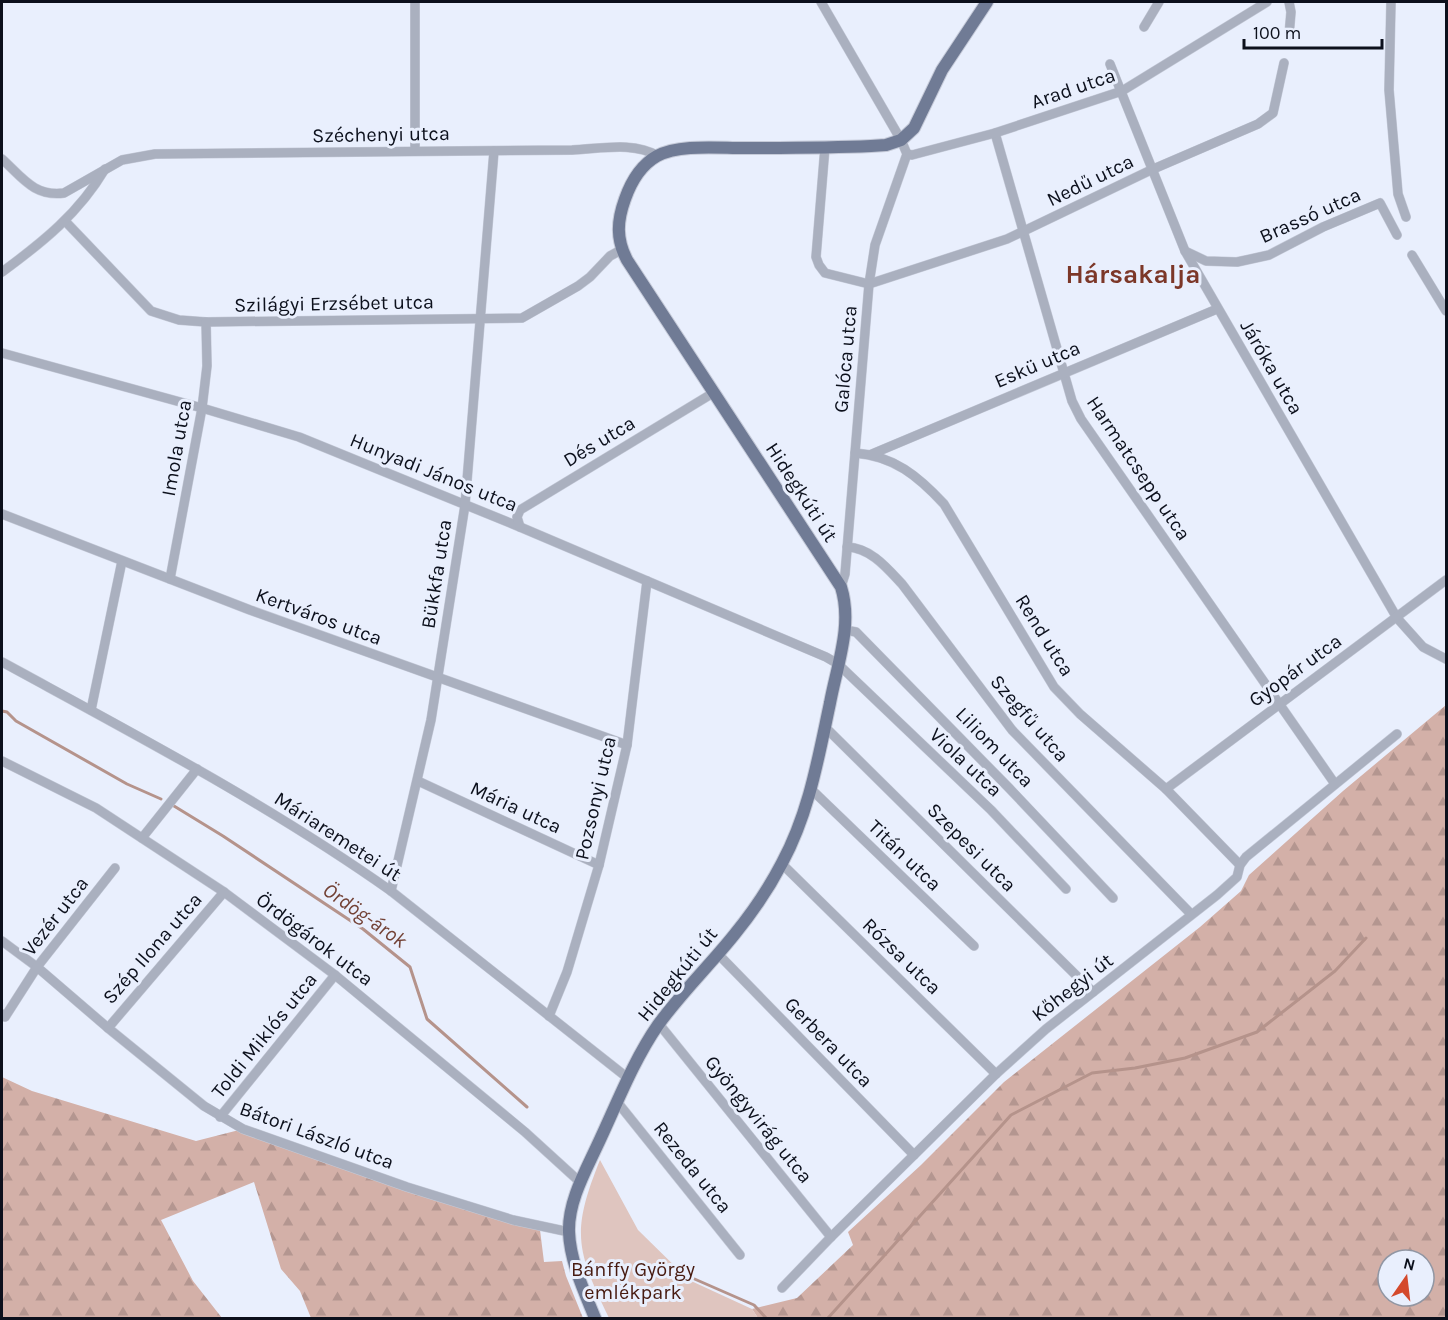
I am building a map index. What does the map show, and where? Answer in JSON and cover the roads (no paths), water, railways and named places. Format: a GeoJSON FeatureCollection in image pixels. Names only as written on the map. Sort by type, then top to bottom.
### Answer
{"type":"FeatureCollection","features":[{"type":"Feature","properties":{"kind":"main road"},"geometry":{"type":"LineString","coordinates":[[658,156],[693,148],[871,146],[886,145],[901,140],[914,128],[942,70],[987,2]]}},
{"type":"Feature","properties":{"kind":"main road","name":"Hidegkúti út"},"geometry":{"type":"LineString","coordinates":[[569,1232],[571,1214],[580,1183],[629,1079],[659,1024],[752,910],[782,864],[794,839],[812,790],[845,630],[845,602],[841,587],[709,395],[621,250],[618,240],[619,219],[627,194],[640,171],[658,156]]}},
{"type":"Feature","properties":{"kind":"main road"},"geometry":{"type":"LineString","coordinates":[[569,1232],[579,1278],[595,1318]]}},
{"type":"Feature","properties":{"kind":"street"},"geometry":{"type":"LineString","coordinates":[[415,151],[416,2]]}},
{"type":"Feature","properties":{"kind":"street"},"geometry":{"type":"LineString","coordinates":[[821,2],[907,154]]}},
{"type":"Feature","properties":{"kind":"street"},"geometry":{"type":"LineString","coordinates":[[1144,27],[1159,2]]}},
{"type":"Feature","properties":{"kind":"street","name":"Arad utca"},"geometry":{"type":"LineString","coordinates":[[907,154],[912,155],[995,133],[1122,91],[1267,2]]}},
{"type":"Feature","properties":{"kind":"street"},"geometry":{"type":"LineString","coordinates":[[1289,2],[1290,35]]}},
{"type":"Feature","properties":{"kind":"street"},"geometry":{"type":"LineString","coordinates":[[1391,2],[1389,90],[1398,194],[1406,218]]}},
{"type":"Feature","properties":{"kind":"street","name":"Nedű utca"},"geometry":{"type":"LineString","coordinates":[[869,284],[1007,239],[1151,170],[1258,124],[1273,113],[1284,63]]}},
{"type":"Feature","properties":{"kind":"street","name":"Járóka utca"},"geometry":{"type":"LineString","coordinates":[[1110,64],[1185,250],[1217,309],[1397,618],[1423,647],[1446,659]]}},
{"type":"Feature","properties":{"kind":"street","name":"Harmatcsepp utca"},"geometry":{"type":"LineString","coordinates":[[995,133],[1072,400],[1081,419],[1335,784]]}},
{"type":"Feature","properties":{"kind":"street"},"geometry":{"type":"LineString","coordinates":[[825,147],[816,257],[825,273],[869,284]]}},
{"type":"Feature","properties":{"kind":"street","name":"Széchenyi utca"},"geometry":{"type":"LineString","coordinates":[[2,159],[36,189],[53,195],[64,193],[122,160],[156,154],[636,148],[647,150],[658,156]]}},
{"type":"Feature","properties":{"kind":"street","name":"Bükkfa utca"},"geometry":{"type":"LineString","coordinates":[[391,891],[418,781],[438,678],[465,505],[494,151]]}},
{"type":"Feature","properties":{"kind":"street","name":"Galóca utca"},"geometry":{"type":"LineString","coordinates":[[841,587],[845,574],[869,284],[875,245],[907,154]]}},
{"type":"Feature","properties":{"kind":"street"},"geometry":{"type":"LineString","coordinates":[[2,272],[32,250],[64,221],[91,193],[106,169]]}},
{"type":"Feature","properties":{"kind":"street"},"geometry":{"type":"LineString","coordinates":[[85,180],[92,186],[91,193]]}},
{"type":"Feature","properties":{"kind":"street","name":"Brassó utca"},"geometry":{"type":"LineString","coordinates":[[1185,250],[1206,261],[1237,262],[1269,255],[1323,227],[1380,203],[1397,234]]}},
{"type":"Feature","properties":{"kind":"street","name":"Szilágyi Erzsébet utca"},"geometry":{"type":"LineString","coordinates":[[64,221],[151,311],[178,320],[206,322],[522,318],[578,286],[610,256],[621,250]]}},
{"type":"Feature","properties":{"kind":"street"},"geometry":{"type":"LineString","coordinates":[[1412,255],[1446,311]]}},
{"type":"Feature","properties":{"kind":"street","name":"Eskü utca"},"geometry":{"type":"LineString","coordinates":[[872,454],[1217,309]]}},
{"type":"Feature","properties":{"kind":"street","name":"Imola utca"},"geometry":{"type":"LineString","coordinates":[[170,579],[202,408],[207,366],[206,322]]}},
{"type":"Feature","properties":{"kind":"street","name":"Hunyadi János utca"},"geometry":{"type":"LineString","coordinates":[[2,353],[299,437],[520,527],[838,664]]}},
{"type":"Feature","properties":{"kind":"street","name":"Dés utca"},"geometry":{"type":"LineString","coordinates":[[520,527],[517,517],[520,510],[709,395]]}},
{"type":"Feature","properties":{"kind":"street","name":"Rend utca"},"geometry":{"type":"LineString","coordinates":[[855,453],[872,454],[913,474],[944,504],[1054,687],[1080,714],[1166,789],[1240,865]]}},
{"type":"Feature","properties":{"kind":"street","name":"Kertváros utca"},"geometry":{"type":"LineString","coordinates":[[2,514],[170,579],[627,745]]}},
{"type":"Feature","properties":{"kind":"street","name":"Szegfű utca"},"geometry":{"type":"LineString","coordinates":[[847,547],[858,547],[868,553],[902,584],[1012,730],[1191,914]]}},
{"type":"Feature","properties":{"kind":"street"},"geometry":{"type":"LineString","coordinates":[[91,711],[122,561]]}},
{"type":"Feature","properties":{"kind":"street","name":"Gyopár utca"},"geometry":{"type":"LineString","coordinates":[[1166,789],[1446,580]]}},
{"type":"Feature","properties":{"kind":"street","name":"Pozsonyi utca"},"geometry":{"type":"LineString","coordinates":[[549,1016],[567,972],[599,865],[627,745],[647,581]]}},
{"type":"Feature","properties":{"kind":"street","name":"Liliom utca"},"geometry":{"type":"LineString","coordinates":[[845,630],[856,632],[1113,898]]}},
{"type":"Feature","properties":{"kind":"street","name":"Máriaremetei út"},"geometry":{"type":"LineString","coordinates":[[2,662],[197,769],[327,848],[391,891],[629,1079]]}},
{"type":"Feature","properties":{"kind":"street","name":"Viola utca"},"geometry":{"type":"LineString","coordinates":[[838,664],[991,810],[1066,889]]}},
{"type":"Feature","properties":{"kind":"street","name":"Szepesi utca"},"geometry":{"type":"LineString","coordinates":[[825,727],[1093,992]]}},
{"type":"Feature","properties":{"kind":"street","name":"Kőhegyi út"},"geometry":{"type":"LineString","coordinates":[[782,1288],[996,1074],[1047,1029],[1234,880],[1246,857],[1397,734]]}},
{"type":"Feature","properties":{"kind":"street","name":"Ördögárok utca"},"geometry":{"type":"LineString","coordinates":[[2,761],[96,808],[224,892],[335,975],[525,1132],[580,1183]]}},
{"type":"Feature","properties":{"kind":"street"},"geometry":{"type":"LineString","coordinates":[[142,838],[197,769]]}},
{"type":"Feature","properties":{"kind":"street","name":"Mária utca"},"geometry":{"type":"LineString","coordinates":[[418,781],[599,865]]}},
{"type":"Feature","properties":{"kind":"street","name":"Titán utca"},"geometry":{"type":"LineString","coordinates":[[812,790],[974,946]]}},
{"type":"Feature","properties":{"kind":"street","name":"Rózsa utca"},"geometry":{"type":"LineString","coordinates":[[782,864],[996,1074]]}},
{"type":"Feature","properties":{"kind":"street","name":"Vezér utca"},"geometry":{"type":"LineString","coordinates":[[3,1015],[37,967],[115,868]]}},
{"type":"Feature","properties":{"kind":"street","name":"Szép Ilona utca"},"geometry":{"type":"LineString","coordinates":[[108,1028],[224,892]]}},
{"type":"Feature","properties":{"kind":"street","name":"Bátori László utca"},"geometry":{"type":"LineString","coordinates":[[2,941],[220,1117],[243,1129],[407,1187],[513,1220],[569,1232]]}},
{"type":"Feature","properties":{"kind":"street","name":"Gerbera utca"},"geometry":{"type":"LineString","coordinates":[[718,954],[914,1155]]}},
{"type":"Feature","properties":{"kind":"street","name":"Toldi Miklós utca"},"geometry":{"type":"LineString","coordinates":[[220,1117],[335,975]]}},
{"type":"Feature","properties":{"kind":"street","name":"Gyöngyvirág utca"},"geometry":{"type":"LineString","coordinates":[[659,1024],[831,1237]]}},
{"type":"Feature","properties":{"kind":"street","name":"Rezeda utca"},"geometry":{"type":"LineString","coordinates":[[618,1103],[740,1255]]}},
{"type":"Feature","properties":{"kind":"waterway","name":"Ördög-árok"},"geometry":{"type":"LineString","coordinates":[[2,711],[127,784],[161,799]]}},
{"type":"Feature","properties":{"kind":"waterway","name":"Ördög-árok"},"geometry":{"type":"LineString","coordinates":[[174,806],[363,929],[410,967],[427,1019],[527,1107]]}},
{"type":"Feature","properties":{"kind":"waterway"},"geometry":{"type":"LineString","coordinates":[[828,1318],[1011,1115],[1092,1073],[1135,1068],[1185,1058],[1257,1032],[1335,971],[1366,938]]}},
{"type":"Feature","properties":{"kind":"waterway","name":"Ördög-árok"},"geometry":{"type":"LineString","coordinates":[[690,1277],[754,1305],[766,1318]]}},
{"type":"Feature","properties":{"kind":"district","name":"Hársakalja"},"geometry":{"type":"Point","coordinates":[1133,274]}},
{"type":"Feature","properties":{"kind":"park label","name":"Bánffy György emlékpark"},"geometry":{"type":"Point","coordinates":[633,1280]}}]}
